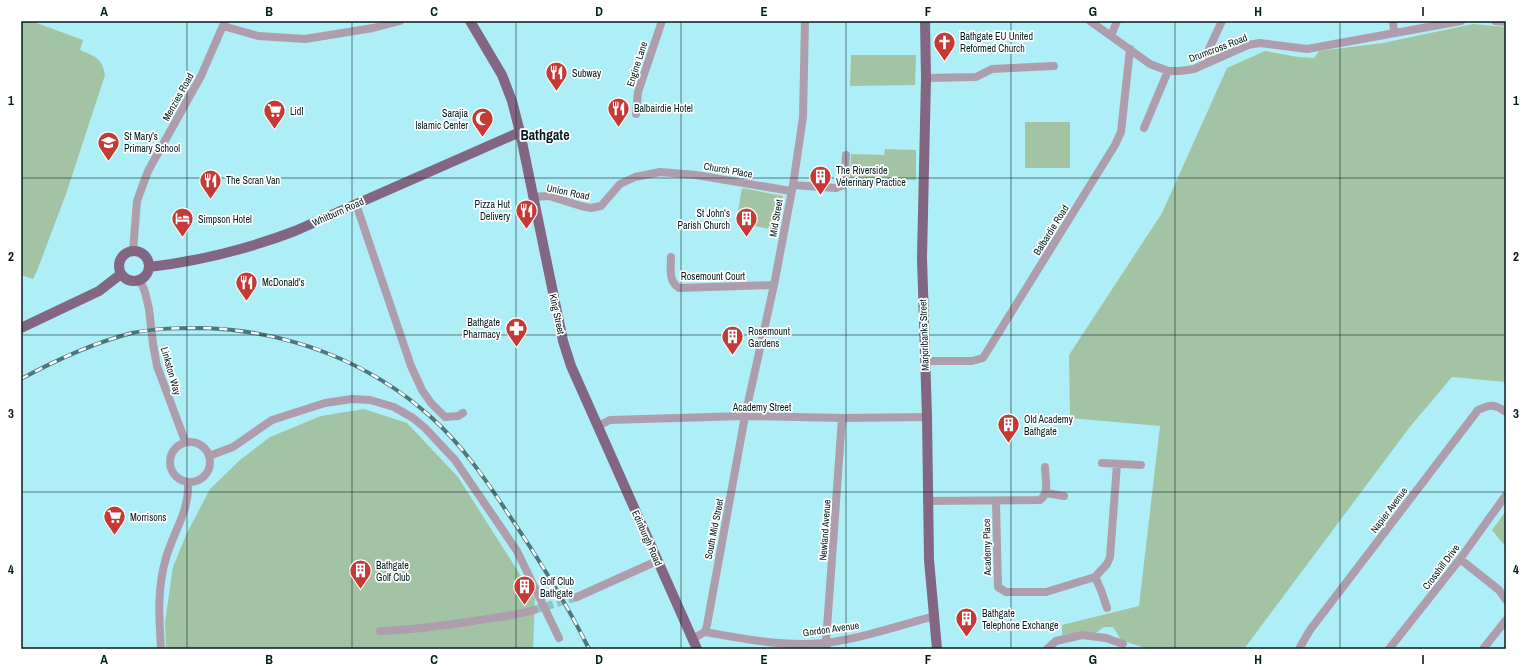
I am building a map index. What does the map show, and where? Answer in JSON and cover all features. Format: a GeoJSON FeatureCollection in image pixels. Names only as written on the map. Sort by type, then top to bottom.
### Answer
{"type":"FeatureCollection","features":[{"type":"Feature","properties":{"kind":"main road","name":"King Street"},"geometry":{"type":"LineString","coordinates":[[470,21],[502,75],[512,101],[520,132],[563,341],[574,375],[598,426]]}},
{"type":"Feature","properties":{"kind":"main road","name":"Marjoribanks Street"},"geometry":{"type":"LineString","coordinates":[[925,21],[926,78],[922,258],[927,417],[928,560],[937,649]]}},
{"type":"Feature","properties":{"kind":"main road","name":"Whitburn Road"},"geometry":{"type":"LineString","coordinates":[[149,267],[203,259],[259,244],[295,231],[520,132]]}},
{"type":"Feature","properties":{"kind":"main road"},"geometry":{"type":"LineString","coordinates":[[133,251],[142,254],[149,262],[149,267],[146,275],[140,280],[132,281],[128,280],[120,270],[121,260],[128,253],[133,251]]}},
{"type":"Feature","properties":{"kind":"main road"},"geometry":{"type":"LineString","coordinates":[[21,328],[99,291],[122,274]]}},
{"type":"Feature","properties":{"kind":"main road","name":"Edinburgh Road"},"geometry":{"type":"LineString","coordinates":[[598,426],[696,649]]}},
{"type":"Feature","properties":{"kind":"street"},"geometry":{"type":"LineString","coordinates":[[224,24],[260,36],[305,39],[373,28],[400,21]]}},
{"type":"Feature","properties":{"kind":"street","name":"Engine Lane"},"geometry":{"type":"LineString","coordinates":[[636,114],[638,92],[662,21]]}},
{"type":"Feature","properties":{"kind":"street","name":"Mid Street"},"geometry":{"type":"LineString","coordinates":[[746,416],[774,285],[792,188],[803,117],[805,21]]}},
{"type":"Feature","properties":{"kind":"street","name":"Drumcross Road"},"geometry":{"type":"LineString","coordinates":[[1090,21],[1150,64],[1168,71],[1194,69],[1248,45],[1260,43],[1307,49],[1461,21]]}},
{"type":"Feature","properties":{"kind":"street"},"geometry":{"type":"LineString","coordinates":[[1111,36],[1117,21]]}},
{"type":"Feature","properties":{"kind":"street"},"geometry":{"type":"LineString","coordinates":[[1208,62],[1209,49],[1222,21]]}},
{"type":"Feature","properties":{"kind":"street"},"geometry":{"type":"LineString","coordinates":[[1393,21],[1394,33]]}},
{"type":"Feature","properties":{"kind":"street"},"geometry":{"type":"LineString","coordinates":[[1495,21],[1506,22]]}},
{"type":"Feature","properties":{"kind":"street","name":"Menzies Road"},"geometry":{"type":"LineString","coordinates":[[133,251],[137,201],[148,171],[201,76],[224,24]]}},
{"type":"Feature","properties":{"kind":"street","name":"Balbardie Road"},"geometry":{"type":"LineString","coordinates":[[925,361],[972,361],[983,358],[1115,145],[1121,132],[1130,49]]}},
{"type":"Feature","properties":{"kind":"street"},"geometry":{"type":"LineString","coordinates":[[926,78],[976,77],[992,69],[1054,66]]}},
{"type":"Feature","properties":{"kind":"street"},"geometry":{"type":"LineString","coordinates":[[1144,128],[1168,71]]}},
{"type":"Feature","properties":{"kind":"street","name":"Church Place"},"geometry":{"type":"LineString","coordinates":[[660,172],[696,175],[792,188],[836,188],[844,185],[846,155]]}},
{"type":"Feature","properties":{"kind":"street","name":"Union Road"},"geometry":{"type":"LineString","coordinates":[[533,197],[549,196],[591,208],[601,206],[620,184],[635,176],[660,172]]}},
{"type":"Feature","properties":{"kind":"street"},"geometry":{"type":"LineString","coordinates":[[356,204],[400,336],[422,390],[432,404],[445,417],[458,416],[463,413]]}},
{"type":"Feature","properties":{"kind":"street","name":"Rosemount Court"},"geometry":{"type":"LineString","coordinates":[[673,262],[671,280],[674,285],[679,288],[774,285]]}},
{"type":"Feature","properties":{"kind":"street","name":"Linkston Way"},"geometry":{"type":"LineString","coordinates":[[140,280],[145,292],[149,309],[152,344],[157,366],[186,441]]}},
{"type":"Feature","properties":{"kind":"street"},"geometry":{"type":"LineString","coordinates":[[209,456],[233,447],[272,420],[325,403],[352,399],[370,400],[394,407],[413,418],[425,428],[455,460],[517,551],[559,638]]}},
{"type":"Feature","properties":{"kind":"street","name":"Napier Avenue"},"geometry":{"type":"LineString","coordinates":[[1299,649],[1310,630],[1478,410],[1489,405],[1500,407],[1506,412]]}},
{"type":"Feature","properties":{"kind":"street","name":"Academy Street"},"geometry":{"type":"LineString","coordinates":[[598,426],[610,420],[746,416],[842,418],[927,417]]}},
{"type":"Feature","properties":{"kind":"street","name":"South Mid Street"},"geometry":{"type":"LineString","coordinates":[[705,632],[746,416]]}},
{"type":"Feature","properties":{"kind":"street","name":"Newland Avenue"},"geometry":{"type":"LineString","coordinates":[[826,646],[842,418]]}},
{"type":"Feature","properties":{"kind":"street"},"geometry":{"type":"LineString","coordinates":[[186,441],[197,443],[202,446],[209,456],[210,462],[206,475],[201,479],[188,482],[182,481],[176,477],[172,472],[170,465],[171,453],[175,448],[186,441]]}},
{"type":"Feature","properties":{"kind":"street"},"geometry":{"type":"LineString","coordinates":[[1102,463],[1141,465]]}},
{"type":"Feature","properties":{"kind":"street"},"geometry":{"type":"LineString","coordinates":[[1107,608],[1095,577],[1107,564],[1110,557],[1117,464]]}},
{"type":"Feature","properties":{"kind":"street"},"geometry":{"type":"LineString","coordinates":[[927,501],[996,502],[1040,500],[1044,497],[1046,492],[1045,467]]}},
{"type":"Feature","properties":{"kind":"street"},"geometry":{"type":"LineString","coordinates":[[161,649],[159,600],[162,574],[171,543],[186,510],[189,492],[188,482]]}},
{"type":"Feature","properties":{"kind":"street"},"geometry":{"type":"LineString","coordinates":[[1046,492],[1064,496]]}},
{"type":"Feature","properties":{"kind":"street","name":"Crosshill Drive"},"geometry":{"type":"LineString","coordinates":[[1389,649],[1460,559],[1506,495]]}},
{"type":"Feature","properties":{"kind":"street","name":"Academy Place"},"geometry":{"type":"LineString","coordinates":[[996,502],[998,587],[1006,592],[1046,592],[1095,577]]}},
{"type":"Feature","properties":{"kind":"street"},"geometry":{"type":"LineString","coordinates":[[1460,559],[1499,590],[1506,600]]}},
{"type":"Feature","properties":{"kind":"street"},"geometry":{"type":"LineString","coordinates":[[577,597],[658,562]]}},
{"type":"Feature","properties":{"kind":"street"},"geometry":{"type":"LineString","coordinates":[[380,631],[403,631],[445,626],[519,614],[534,610]]}},
{"type":"Feature","properties":{"kind":"street","name":"Gordon Avenue"},"geometry":{"type":"LineString","coordinates":[[705,632],[774,643],[826,646],[934,616]]}},
{"type":"Feature","properties":{"kind":"street"},"geometry":{"type":"LineString","coordinates":[[1483,649],[1506,620]]}},
{"type":"Feature","properties":{"kind":"street"},"geometry":{"type":"LineString","coordinates":[[692,639],[705,632]]}},
{"type":"Feature","properties":{"kind":"street"},"geometry":{"type":"LineString","coordinates":[[1047,649],[1056,641],[1082,635],[1106,638],[1123,644]]}},
{"type":"Feature","properties":{"kind":"green space"},"geometry":{"type":"Polygon","coordinates":[[[21,21],[31,21],[83,40],[80,50],[94,56],[100,61],[105,75],[66,194],[33,279],[21,275],[21,21]]]}},
{"type":"Feature","properties":{"kind":"green space"},"geometry":{"type":"Polygon","coordinates":[[[1473,24],[1506,27],[1506,382],[1452,377],[1409,428],[1244,649],[1148,649],[1121,640],[1113,627],[1104,627],[1096,633],[1081,632],[1062,635],[1062,625],[1139,606],[1160,426],[1070,418],[1069,355],[1162,213],[1227,68],[1265,51],[1298,57],[1314,58],[1319,51],[1383,43],[1473,24]]]}},
{"type":"Feature","properties":{"kind":"green space"},"geometry":{"type":"Polygon","coordinates":[[[851,55],[916,55],[915,85],[850,86],[851,55]]]}},
{"type":"Feature","properties":{"kind":"green space"},"geometry":{"type":"Polygon","coordinates":[[[1025,122],[1070,122],[1070,168],[1025,168],[1025,122]]]}},
{"type":"Feature","properties":{"kind":"green space"},"geometry":{"type":"Polygon","coordinates":[[[885,149],[916,150],[916,180],[850,178],[851,154],[884,155],[885,149]]]}},
{"type":"Feature","properties":{"kind":"green space"},"geometry":{"type":"Polygon","coordinates":[[[742,188],[783,196],[777,230],[736,223],[742,188]]]}},
{"type":"Feature","properties":{"kind":"green space"},"geometry":{"type":"Polygon","coordinates":[[[364,409],[407,423],[458,477],[535,598],[533,649],[166,649],[165,622],[173,567],[186,535],[210,489],[240,460],[270,437],[321,416],[364,409]]]}},
{"type":"Feature","properties":{"kind":"green space"},"geometry":{"type":"Polygon","coordinates":[[[1506,511],[1506,547],[1492,530],[1506,511]]]}},
{"type":"Feature","properties":{"kind":"tunnel"},"geometry":{"type":"LineString","coordinates":[[534,610],[577,597]]}},
{"type":"Feature","properties":{"kind":"railway"},"geometry":{"type":"LineString","coordinates":[[21,379],[61,359],[117,337],[150,330],[168,329],[204,328],[235,330],[266,335],[326,353],[354,365],[382,380],[408,398],[432,418],[454,440],[474,464],[541,564],[571,614],[589,649]]}},
{"type":"Feature","properties":{"kind":"place","name":"Bathgate EU United Reformed Church"},"geometry":{"type":"Point","coordinates":[944,62]}},
{"type":"Feature","properties":{"kind":"place","name":"Subway"},"geometry":{"type":"Point","coordinates":[557,92]}},
{"type":"Feature","properties":{"kind":"place","name":"Balbairdie Hotel"},"geometry":{"type":"Point","coordinates":[618,128]}},
{"type":"Feature","properties":{"kind":"place","name":"Lidl"},"geometry":{"type":"Point","coordinates":[274,130]}},
{"type":"Feature","properties":{"kind":"place","name":"Sarajia Islamic Center"},"geometry":{"type":"Point","coordinates":[483,138]}},
{"type":"Feature","properties":{"kind":"place","name":"St Mary's Primary School"},"geometry":{"type":"Point","coordinates":[108,162]}},
{"type":"Feature","properties":{"kind":"place","name":"The Riverside Veterinary Practice"},"geometry":{"type":"Point","coordinates":[820,196]}},
{"type":"Feature","properties":{"kind":"place","name":"The Scran Van"},"geometry":{"type":"Point","coordinates":[211,200]}},
{"type":"Feature","properties":{"kind":"place","name":"Pizza Hut Delivery"},"geometry":{"type":"Point","coordinates":[526,230]}},
{"type":"Feature","properties":{"kind":"place","name":"Simpson Hotel"},"geometry":{"type":"Point","coordinates":[183,238]}},
{"type":"Feature","properties":{"kind":"place","name":"St John's Parish Church"},"geometry":{"type":"Point","coordinates":[746,238]}},
{"type":"Feature","properties":{"kind":"place","name":"McDonald's"},"geometry":{"type":"Point","coordinates":[246,302]}},
{"type":"Feature","properties":{"kind":"place","name":"Bathgate Pharmacy"},"geometry":{"type":"Point","coordinates":[516,348]}},
{"type":"Feature","properties":{"kind":"place","name":"Rosemount Gardens"},"geometry":{"type":"Point","coordinates":[733,356]}},
{"type":"Feature","properties":{"kind":"place","name":"Old Academy Bathgate"},"geometry":{"type":"Point","coordinates":[1008,444]}},
{"type":"Feature","properties":{"kind":"place","name":"Morrisons"},"geometry":{"type":"Point","coordinates":[115,536]}},
{"type":"Feature","properties":{"kind":"place","name":"Bathgate Golf Club"},"geometry":{"type":"Point","coordinates":[360,590]}},
{"type":"Feature","properties":{"kind":"place","name":"Golf Club Bathgate"},"geometry":{"type":"Point","coordinates":[524,606]}},
{"type":"Feature","properties":{"kind":"place","name":"Bathgate Telephone Exchange"},"geometry":{"type":"Point","coordinates":[966,638]}},
{"type":"Feature","properties":{"kind":"district","name":"Bathgate"},"geometry":{"type":"Point","coordinates":[545,135]}}]}
